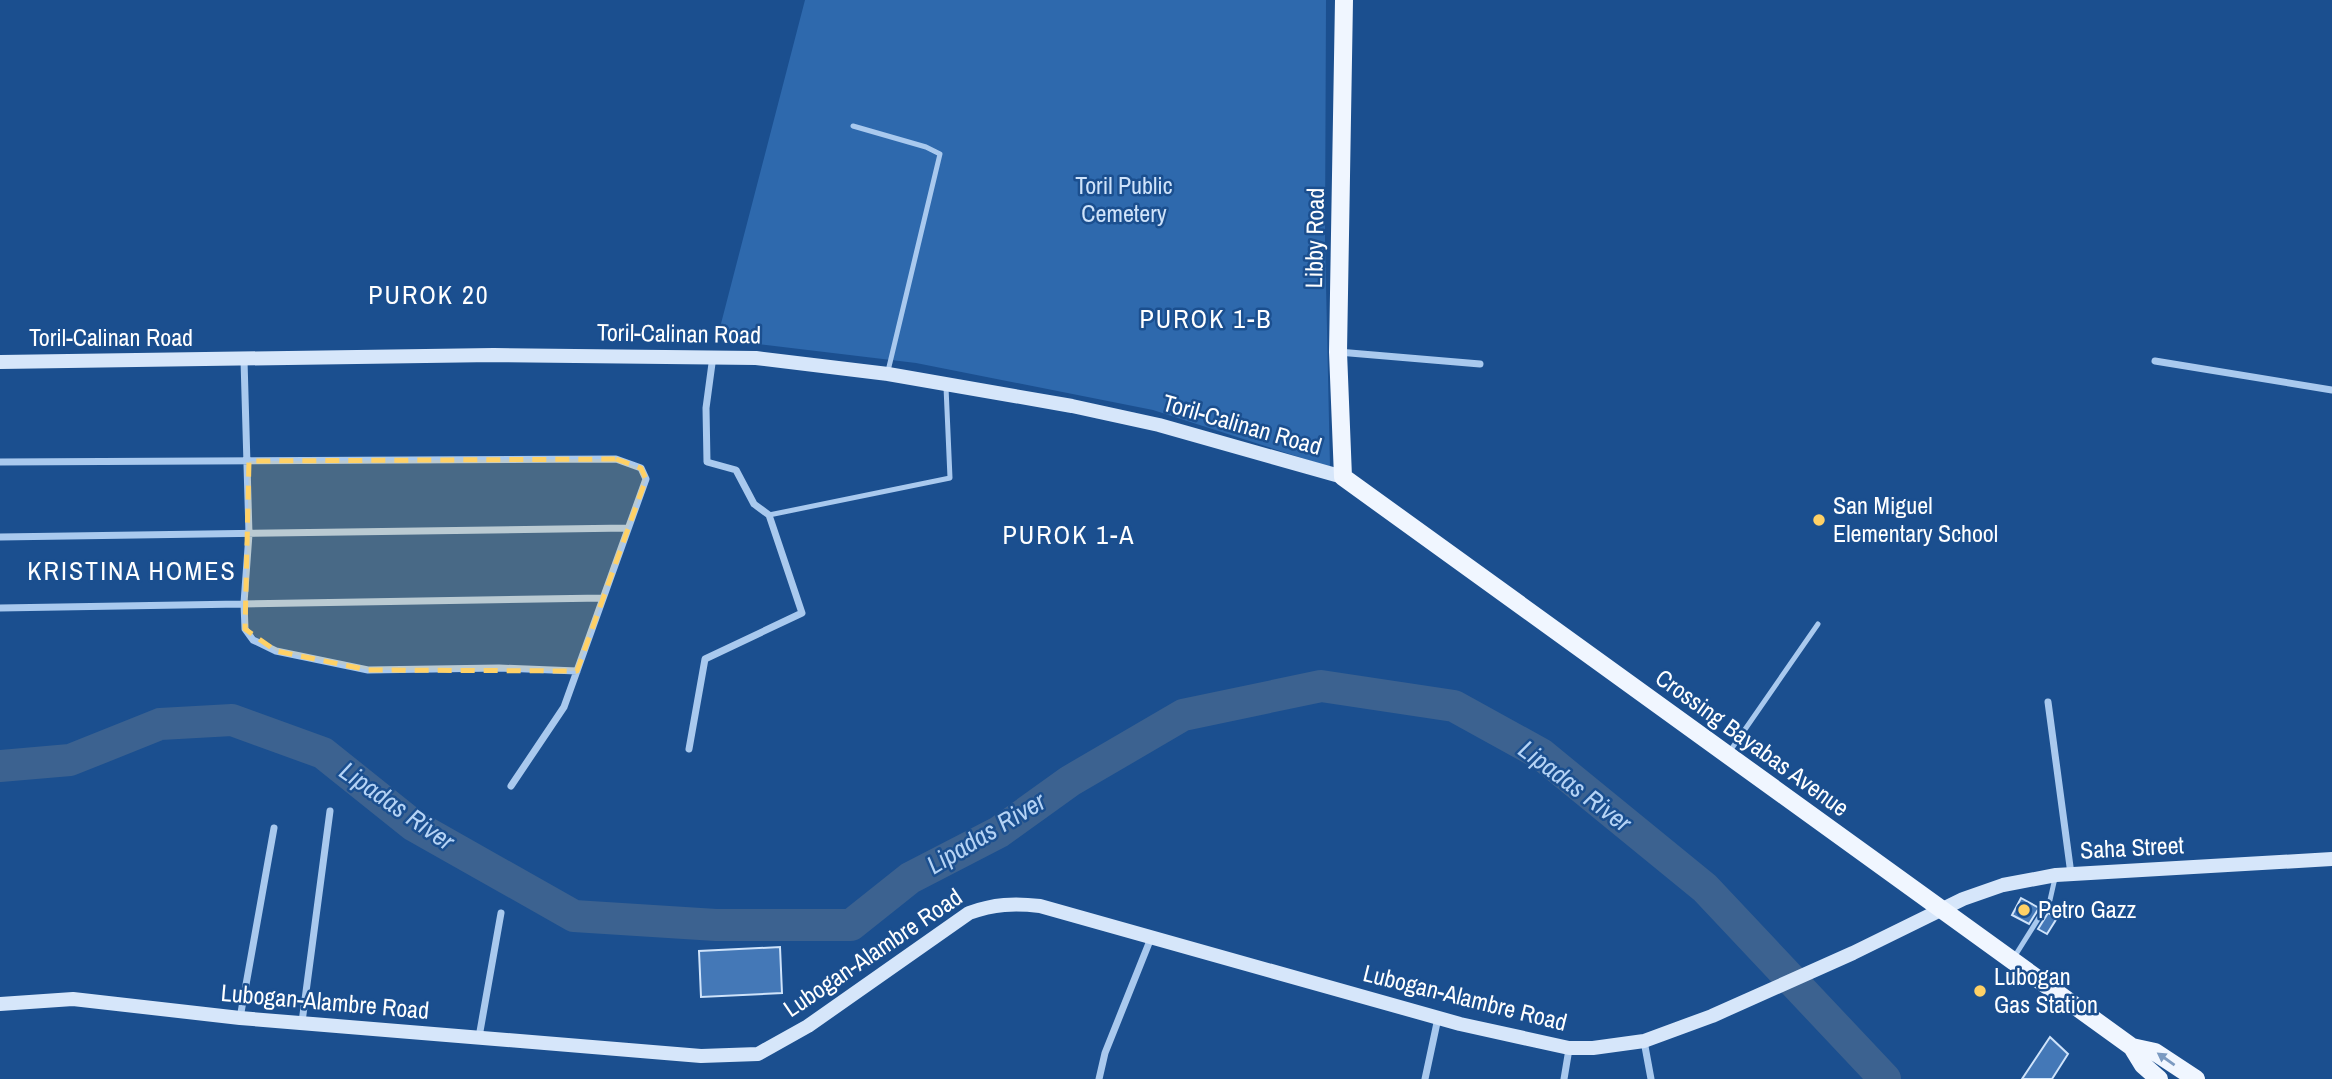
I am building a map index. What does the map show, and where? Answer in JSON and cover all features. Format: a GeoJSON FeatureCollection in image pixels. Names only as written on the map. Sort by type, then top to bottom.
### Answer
{"type":"FeatureCollection","features":[{"type":"Feature","properties":{"kind":"main road","name":"Libby Road"},"geometry":{"type":"LineString","coordinates":[[1343,477],[1338,352],[1344,0]]}},
{"type":"Feature","properties":{"kind":"main road","name":"Crossing Bayabas Avenue"},"geometry":{"type":"LineString","coordinates":[[1343,477],[2132,1047],[2143,1065],[2159,1079]]}},
{"type":"Feature","properties":{"kind":"main road","name":"Crossing Bayabas Avenue"},"geometry":{"type":"LineString","coordinates":[[2132,1047],[2155,1052],[2196,1079]]}},
{"type":"Feature","properties":{"kind":"street"},"geometry":{"type":"LineString","coordinates":[[1338,352],[1480,364]]}},
{"type":"Feature","properties":{"kind":"street","name":"Toril-Calinan Road"},"geometry":{"type":"LineString","coordinates":[[0,362],[494,355],[713,355],[888,374],[1123,416],[1343,477]]}},
{"type":"Feature","properties":{"kind":"street"},"geometry":{"type":"LineString","coordinates":[[690,749],[705,659],[802,613],[769,515],[754,504],[736,470],[708,463],[706,408],[713,355]]}},
{"type":"Feature","properties":{"kind":"street"},"geometry":{"type":"LineString","coordinates":[[244,360],[249,461],[249,534],[244,603],[245,629],[253,640],[275,651],[368,670],[499,668],[577,671]]}},
{"type":"Feature","properties":{"kind":"street"},"geometry":{"type":"LineString","coordinates":[[2155,361],[2332,390]]}},
{"type":"Feature","properties":{"kind":"street"},"geometry":{"type":"LineString","coordinates":[[0,462],[616,459],[633,463],[645,473],[646,479],[564,708],[511,786]]}},
{"type":"Feature","properties":{"kind":"street"},"geometry":{"type":"LineString","coordinates":[[0,537],[628,528]]}},
{"type":"Feature","properties":{"kind":"street"},"geometry":{"type":"LineString","coordinates":[[0,608],[603,598]]}},
{"type":"Feature","properties":{"kind":"street"},"geometry":{"type":"LineString","coordinates":[[2048,702],[2071,874]]}},
{"type":"Feature","properties":{"kind":"street"},"geometry":{"type":"LineString","coordinates":[[302,1022],[330,811]]}},
{"type":"Feature","properties":{"kind":"street"},"geometry":{"type":"LineString","coordinates":[[240,1018],[274,828]]}},
{"type":"Feature","properties":{"kind":"street","name":"Saha Street"},"geometry":{"type":"LineString","coordinates":[[1941,910],[1983,890],[2056,875],[2332,859]]}},
{"type":"Feature","properties":{"kind":"street","name":"Lubogan-Alambre Road"},"geometry":{"type":"LineString","coordinates":[[0,1004],[73,999],[240,1018],[701,1056],[758,1054],[808,1026],[969,913],[990,905],[1016,903],[1040,906],[1438,1018],[1569,1048],[1616,1046],[1644,1041],[1748,1000],[1941,910]]}},
{"type":"Feature","properties":{"kind":"street"},"geometry":{"type":"LineString","coordinates":[[479,1037],[501,913]]}},
{"type":"Feature","properties":{"kind":"street"},"geometry":{"type":"LineString","coordinates":[[1099,1079],[1105,1053],[1151,938]]}},
{"type":"Feature","properties":{"kind":"street"},"geometry":{"type":"LineString","coordinates":[[1425,1079],[1438,1018]]}},
{"type":"Feature","properties":{"kind":"street"},"geometry":{"type":"LineString","coordinates":[[1644,1041],[1651,1079]]}},
{"type":"Feature","properties":{"kind":"street"},"geometry":{"type":"LineString","coordinates":[[1564,1079],[1569,1048]]}},
{"type":"Feature","properties":{"kind":"lane"},"geometry":{"type":"LineString","coordinates":[[853,126],[926,147],[940,154],[888,374]]}},
{"type":"Feature","properties":{"kind":"lane"},"geometry":{"type":"LineString","coordinates":[[769,515],[950,478],[946,384]]}},
{"type":"Feature","properties":{"kind":"lane"},"geometry":{"type":"LineString","coordinates":[[1727,755],[1818,624]]}},
{"type":"Feature","properties":{"kind":"lane"},"geometry":{"type":"LineString","coordinates":[[2012,960],[2033,931],[2050,900],[2056,875]]}},
{"type":"Feature","properties":{"kind":"highlighted area"},"geometry":{"type":"Polygon","coordinates":[[[616,459],[641,468],[646,479],[577,671],[368,670],[276,651],[245,629],[249,461],[616,459]]]}},
{"type":"Feature","properties":{"kind":"green space","name":"Toril Public Cemetery"},"geometry":{"type":"Polygon","coordinates":[[[805,0],[1326,0],[1325,239],[1330,467],[1153,410],[916,363],[717,339],[805,0]]]}},
{"type":"Feature","properties":{"kind":"building","name":"Petro Gazz"},"geometry":{"type":"Polygon","coordinates":[[[2021,898],[2039,908],[2029,924],[2012,915],[2021,898]]]}},
{"type":"Feature","properties":{"kind":"building"},"geometry":{"type":"Polygon","coordinates":[[[2048,913],[2057,918],[2047,934],[2038,929],[2048,913]]]}},
{"type":"Feature","properties":{"kind":"building"},"geometry":{"type":"Polygon","coordinates":[[[780,947],[782,993],[701,997],[699,951],[780,947]]]}},
{"type":"Feature","properties":{"kind":"building"},"geometry":{"type":"Polygon","coordinates":[[[2050,1037],[2068,1054],[2052,1079],[2022,1079],[2050,1037]]]}},
{"type":"Feature","properties":{"kind":"waterway","name":"Lipadas River"},"geometry":{"type":"LineString","coordinates":[[0,766],[70,760],[160,724],[232,720],[323,753],[413,825],[574,916],[716,925],[851,925],[910,878],[999,832],[1070,781],[1183,715],[1321,686],[1454,706],[1541,754],[1705,888],[1885,1079]]}},
{"type":"Feature","properties":{"kind":"place","name":"San Miguel Elementary School"},"geometry":{"type":"Point","coordinates":[1819,520]}},
{"type":"Feature","properties":{"kind":"place","name":"Petro Gazz"},"geometry":{"type":"Point","coordinates":[2024,910]}},
{"type":"Feature","properties":{"kind":"place","name":"Lubogan Gas Station"},"geometry":{"type":"Point","coordinates":[1980,991]}},
{"type":"Feature","properties":{"kind":"district","name":"PUROK 20"},"geometry":{"type":"Point","coordinates":[429,295]}},
{"type":"Feature","properties":{"kind":"district","name":"PUROK 1-B"},"geometry":{"type":"Point","coordinates":[1206,319]}},
{"type":"Feature","properties":{"kind":"district","name":"PUROK 1-A"},"geometry":{"type":"Point","coordinates":[1069,535]}},
{"type":"Feature","properties":{"kind":"district","name":"KRISTINA HOMES"},"geometry":{"type":"Point","coordinates":[132,571]}}]}
